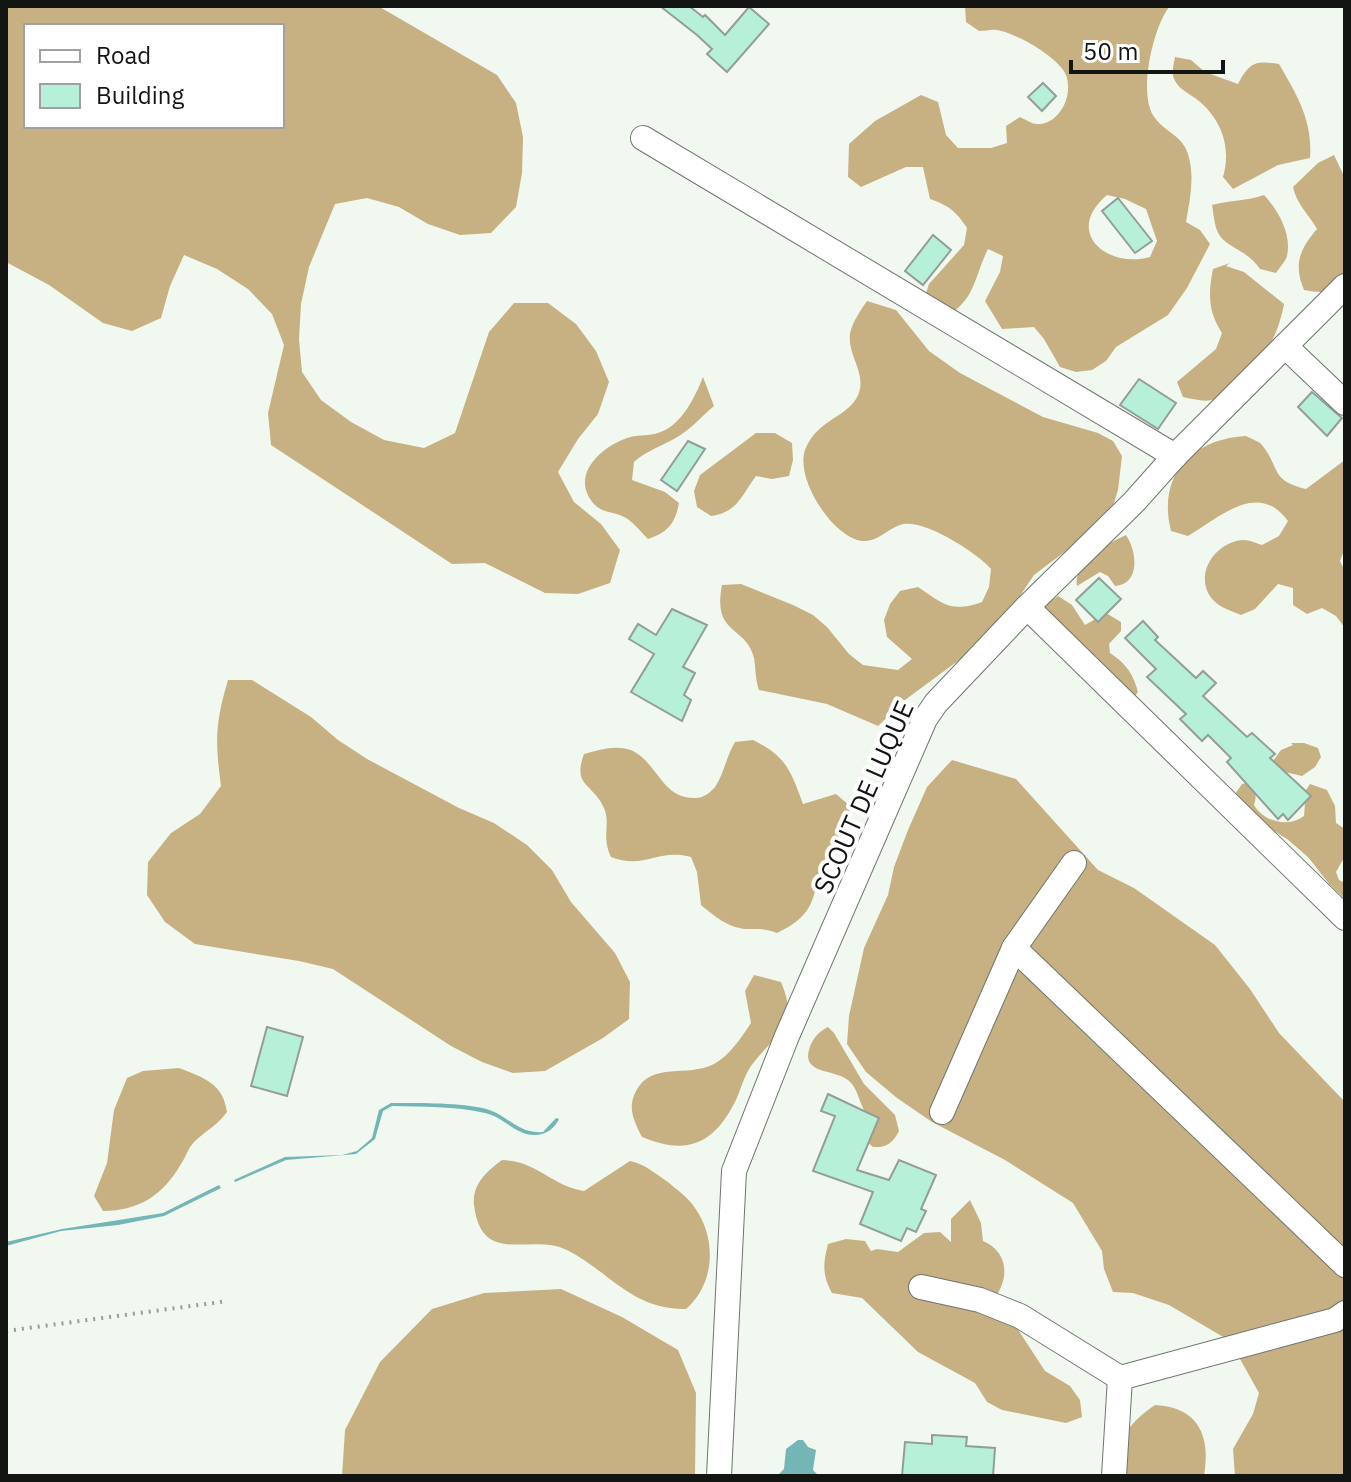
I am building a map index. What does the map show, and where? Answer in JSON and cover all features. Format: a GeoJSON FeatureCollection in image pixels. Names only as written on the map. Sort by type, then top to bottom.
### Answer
{"type":"FeatureCollection","features":[{"type":"Feature","properties":{"kind":"street"},"geometry":{"type":"LineString","coordinates":[[643,138],[1175,456]]}},
{"type":"Feature","properties":{"kind":"street","name":"SCOUT DE LUQUE"},"geometry":{"type":"LineString","coordinates":[[719,1476],[734,1171],[787,1036],[925,719],[936,703],[1027,607],[1345,286]]}},
{"type":"Feature","properties":{"kind":"street"},"geometry":{"type":"LineString","coordinates":[[1285,346],[1345,403]]}},
{"type":"Feature","properties":{"kind":"street"},"geometry":{"type":"LineString","coordinates":[[1027,607],[1345,918]]}},
{"type":"Feature","properties":{"kind":"street"},"geometry":{"type":"LineString","coordinates":[[942,1112],[1014,948],[1074,863]]}},
{"type":"Feature","properties":{"kind":"street"},"geometry":{"type":"LineString","coordinates":[[1014,948],[1345,1265]]}},
{"type":"Feature","properties":{"kind":"street"},"geometry":{"type":"LineString","coordinates":[[921,1287],[980,1300],[1020,1316],[1120,1378],[1335,1320],[1345,1313]]}},
{"type":"Feature","properties":{"kind":"street"},"geometry":{"type":"LineString","coordinates":[[1114,1476],[1120,1378]]}},
{"type":"Feature","properties":{"kind":"path"},"geometry":{"type":"LineString","coordinates":[[6,1331],[228,1301]]}},
{"type":"Feature","properties":{"kind":"shaded area"},"geometry":{"type":"Polygon","coordinates":[[[6,6],[378,6],[497,75],[516,103],[523,137],[522,173],[516,207],[491,233],[460,235],[428,224],[399,207],[367,198],[335,204],[309,267],[301,304],[299,339],[302,372],[321,400],[351,422],[384,440],[424,448],[455,433],[489,332],[514,303],[548,303],[576,324],[596,351],[609,382],[598,414],[558,472],[574,502],[601,524],[620,550],[610,583],[578,594],[545,593],[485,563],[452,564],[271,445],[268,413],[284,345],[272,314],[248,289],[217,269],[184,255],[170,286],[161,318],[132,331],[103,323],[49,285],[6,262],[6,6]]]}},
{"type":"Feature","properties":{"kind":"shaded area"},"geometry":{"type":"Polygon","coordinates":[[[965,6],[1170,6],[1153,44],[1147,94],[1155,118],[1182,142],[1188,154],[1191,180],[1186,222],[1200,230],[1210,244],[1187,288],[1168,315],[1116,347],[1106,361],[1092,370],[1076,372],[1060,367],[1034,327],[1002,329],[985,301],[1000,272],[1003,256],[988,249],[969,295],[956,310],[946,317],[923,302],[929,284],[964,245],[967,228],[952,210],[930,199],[923,167],[906,167],[861,187],[848,177],[849,144],[875,121],[921,95],[938,102],[946,135],[958,148],[991,148],[1007,143],[1006,126],[1020,117],[1037,124],[1045,123],[1059,114],[1068,90],[1068,81],[1060,66],[1035,46],[1014,36],[997,30],[979,31],[966,22],[965,6]],[[1107,195],[1094,209],[1089,222],[1090,234],[1096,244],[1119,258],[1150,257],[1157,241],[1146,209],[1107,195]]]}},
{"type":"Feature","properties":{"kind":"shaded area"},"geometry":{"type":"Polygon","coordinates":[[[1175,57],[1191,60],[1205,72],[1238,84],[1249,67],[1264,62],[1279,64],[1306,120],[1310,158],[1278,165],[1233,189],[1223,177],[1225,144],[1218,123],[1174,80],[1175,57]]]}},
{"type":"Feature","properties":{"kind":"shaded area"},"geometry":{"type":"Polygon","coordinates":[[[1334,155],[1345,178],[1345,283],[1326,292],[1315,292],[1304,290],[1299,265],[1306,243],[1317,229],[1293,187],[1318,163],[1334,155]]]}},
{"type":"Feature","properties":{"kind":"shaded area"},"geometry":{"type":"Polygon","coordinates":[[[1264,195],[1286,231],[1286,258],[1276,273],[1260,269],[1224,240],[1215,225],[1212,205],[1264,195]]]}},
{"type":"Feature","properties":{"kind":"shaded area"},"geometry":{"type":"Polygon","coordinates":[[[1230,263],[1226,266],[1244,272],[1284,304],[1277,329],[1263,355],[1219,397],[1208,401],[1183,397],[1177,382],[1216,349],[1222,333],[1212,310],[1210,286],[1213,269],[1230,263]]]}},
{"type":"Feature","properties":{"kind":"shaded area"},"geometry":{"type":"Polygon","coordinates":[[[867,301],[896,310],[929,351],[960,373],[1043,417],[1098,433],[1113,441],[1122,456],[1113,506],[1075,544],[1034,575],[1005,618],[974,649],[905,700],[878,726],[827,704],[759,690],[750,647],[726,622],[720,601],[722,585],[741,584],[813,615],[863,665],[898,670],[912,659],[887,637],[884,620],[890,604],[900,591],[918,587],[955,607],[982,602],[989,587],[991,569],[974,554],[935,531],[910,524],[900,525],[868,541],[851,537],[828,518],[805,475],[803,462],[810,440],[823,426],[851,406],[860,391],[861,382],[850,334],[867,301]]]}},
{"type":"Feature","properties":{"kind":"shaded area"},"geometry":{"type":"Polygon","coordinates":[[[703,377],[714,406],[684,433],[634,462],[632,480],[665,492],[679,503],[670,526],[648,539],[626,518],[600,509],[593,503],[587,493],[587,473],[599,455],[617,442],[659,433],[677,422],[688,408],[703,377]]]}},
{"type":"Feature","properties":{"kind":"shaded area"},"geometry":{"type":"Polygon","coordinates":[[[756,433],[775,433],[792,443],[793,460],[789,476],[772,479],[756,476],[738,502],[720,514],[711,516],[697,507],[694,491],[700,475],[756,433]]]}},
{"type":"Feature","properties":{"kind":"shaded area"},"geometry":{"type":"Polygon","coordinates":[[[1246,436],[1262,445],[1281,477],[1306,489],[1345,460],[1345,548],[1340,561],[1345,571],[1345,628],[1336,616],[1322,608],[1307,614],[1293,605],[1293,588],[1278,584],[1255,609],[1241,615],[1219,605],[1207,591],[1206,571],[1210,561],[1224,546],[1244,540],[1262,545],[1279,536],[1288,521],[1276,509],[1264,503],[1252,503],[1226,512],[1188,536],[1171,531],[1169,493],[1183,464],[1209,444],[1246,436]]]}},
{"type":"Feature","properties":{"kind":"shaded area"},"geometry":{"type":"Polygon","coordinates":[[[1126,535],[1134,558],[1133,573],[1129,579],[1115,586],[1108,576],[1100,572],[1077,586],[1080,569],[1086,562],[1126,535]]]}},
{"type":"Feature","properties":{"kind":"shaded area"},"geometry":{"type":"Polygon","coordinates":[[[1058,596],[1072,605],[1085,625],[1106,613],[1121,622],[1121,631],[1109,644],[1110,653],[1131,674],[1138,692],[1133,699],[1044,614],[1045,605],[1058,596]]]}},
{"type":"Feature","properties":{"kind":"shaded area"},"geometry":{"type":"Polygon","coordinates":[[[228,680],[252,680],[311,717],[367,759],[494,823],[527,845],[552,870],[571,902],[615,953],[630,982],[629,1019],[603,1038],[545,1071],[513,1073],[451,1046],[333,969],[195,944],[165,922],[147,895],[148,862],[171,833],[200,814],[221,786],[217,733],[228,680]]]}},
{"type":"Feature","properties":{"kind":"shaded area"},"geometry":{"type":"Polygon","coordinates":[[[753,740],[773,752],[786,766],[803,804],[836,794],[850,806],[847,822],[827,856],[808,909],[777,933],[733,926],[701,905],[697,872],[691,857],[669,855],[633,861],[611,857],[604,808],[585,784],[581,773],[584,754],[608,748],[627,749],[649,764],[674,792],[683,797],[700,798],[715,787],[735,742],[753,740]]]}},
{"type":"Feature","properties":{"kind":"shaded area"},"geometry":{"type":"Polygon","coordinates":[[[1291,743],[1318,748],[1321,757],[1315,767],[1302,776],[1268,768],[1281,750],[1293,745],[1291,743]]]}},
{"type":"Feature","properties":{"kind":"shaded area"},"geometry":{"type":"Polygon","coordinates":[[[952,760],[1016,779],[1098,870],[1134,888],[1215,945],[1250,989],[1279,1033],[1345,1102],[1345,1476],[1235,1476],[1233,1449],[1253,1414],[1259,1393],[1230,1341],[1169,1305],[1133,1293],[1113,1292],[1104,1269],[1102,1251],[1073,1203],[1005,1160],[932,1122],[897,1098],[866,1072],[847,1044],[849,1016],[864,948],[888,895],[894,867],[927,787],[952,760]]]}},
{"type":"Feature","properties":{"kind":"shaded area"},"geometry":{"type":"Polygon","coordinates":[[[1251,782],[1256,793],[1254,805],[1258,811],[1270,819],[1284,822],[1304,816],[1306,790],[1310,784],[1327,790],[1335,806],[1336,823],[1345,829],[1345,856],[1336,872],[1339,880],[1345,883],[1345,899],[1308,857],[1287,839],[1250,816],[1233,797],[1242,784],[1251,782]]]}},
{"type":"Feature","properties":{"kind":"shaded area"},"geometry":{"type":"Polygon","coordinates":[[[754,975],[781,982],[788,1010],[786,1021],[749,1070],[728,1115],[709,1136],[698,1142],[673,1145],[642,1137],[632,1109],[636,1091],[651,1076],[704,1068],[730,1051],[751,1023],[745,991],[754,975]]]}},
{"type":"Feature","properties":{"kind":"shaded area"},"geometry":{"type":"Polygon","coordinates":[[[828,1027],[864,1084],[895,1115],[899,1131],[885,1146],[873,1147],[867,1142],[869,1133],[876,1128],[852,1084],[841,1076],[813,1066],[809,1061],[813,1041],[828,1027]]]}},
{"type":"Feature","properties":{"kind":"shaded area"},"geometry":{"type":"Polygon","coordinates":[[[179,1068],[217,1088],[227,1112],[192,1144],[174,1175],[158,1192],[128,1208],[103,1211],[94,1196],[107,1163],[114,1110],[127,1078],[143,1071],[179,1068]]]}},
{"type":"Feature","properties":{"kind":"shaded area"},"geometry":{"type":"Polygon","coordinates":[[[502,1160],[525,1164],[562,1184],[584,1191],[630,1161],[668,1182],[692,1204],[707,1233],[710,1261],[703,1287],[696,1299],[686,1309],[667,1308],[636,1297],[567,1250],[553,1245],[497,1242],[487,1236],[479,1224],[474,1205],[475,1191],[482,1179],[502,1160]]]}},
{"type":"Feature","properties":{"kind":"shaded area"},"geometry":{"type":"Polygon","coordinates":[[[970,1200],[981,1223],[983,1241],[997,1251],[1004,1265],[1003,1280],[996,1296],[1045,1371],[1070,1386],[1080,1400],[1082,1417],[1066,1423],[1002,1410],[987,1402],[975,1383],[918,1352],[862,1298],[832,1293],[824,1269],[828,1244],[846,1239],[865,1241],[871,1251],[898,1252],[924,1233],[940,1232],[951,1242],[951,1219],[970,1200]]]}},
{"type":"Feature","properties":{"kind":"shaded area"},"geometry":{"type":"Polygon","coordinates":[[[561,1289],[622,1317],[678,1350],[696,1393],[695,1476],[342,1476],[345,1430],[380,1362],[432,1309],[484,1293],[561,1289]]]}},
{"type":"Feature","properties":{"kind":"shaded area"},"geometry":{"type":"Polygon","coordinates":[[[1155,1405],[1182,1411],[1199,1427],[1205,1449],[1204,1476],[1105,1476],[1124,1436],[1136,1420],[1155,1405]]]}},
{"type":"Feature","properties":{"kind":"water"},"geometry":{"type":"Polygon","coordinates":[[[391,1103],[483,1108],[535,1132],[543,1132],[556,1118],[559,1119],[550,1130],[535,1135],[521,1132],[485,1113],[392,1106],[383,1111],[375,1139],[356,1154],[286,1160],[234,1180],[285,1157],[342,1155],[357,1151],[372,1138],[379,1110],[391,1103]]]}},
{"type":"Feature","properties":{"kind":"water"},"geometry":{"type":"Polygon","coordinates":[[[219,1185],[221,1188],[164,1216],[61,1231],[6,1246],[6,1242],[62,1229],[163,1213],[219,1185]]]}},
{"type":"Feature","properties":{"kind":"water"},"geometry":{"type":"Polygon","coordinates":[[[803,1440],[808,1447],[816,1450],[813,1470],[819,1476],[777,1476],[784,1469],[786,1449],[803,1440]]]}},
{"type":"Feature","properties":{"kind":"building"},"geometry":{"type":"Polygon","coordinates":[[[660,6],[689,6],[703,17],[705,15],[725,35],[749,7],[769,24],[727,72],[707,54],[712,49],[660,6]]]}},
{"type":"Feature","properties":{"kind":"building"},"geometry":{"type":"Polygon","coordinates":[[[1043,83],[1056,96],[1042,111],[1028,97],[1043,83]]]}},
{"type":"Feature","properties":{"kind":"building"},"geometry":{"type":"Polygon","coordinates":[[[1118,198],[1152,241],[1135,253],[1102,211],[1118,198]]]}},
{"type":"Feature","properties":{"kind":"building"},"geometry":{"type":"Polygon","coordinates":[[[933,235],[951,250],[923,285],[905,271],[933,235]]]}},
{"type":"Feature","properties":{"kind":"building"},"geometry":{"type":"Polygon","coordinates":[[[1139,379],[1176,403],[1158,429],[1120,405],[1139,379]]]}},
{"type":"Feature","properties":{"kind":"building"},"geometry":{"type":"Polygon","coordinates":[[[1312,392],[1342,418],[1327,436],[1298,407],[1312,392]]]}},
{"type":"Feature","properties":{"kind":"building"},"geometry":{"type":"Polygon","coordinates":[[[688,441],[705,449],[677,491],[661,480],[688,441]]]}},
{"type":"Feature","properties":{"kind":"building"},"geometry":{"type":"Polygon","coordinates":[[[1099,578],[1121,599],[1098,622],[1076,600],[1099,578]]]}},
{"type":"Feature","properties":{"kind":"building"},"geometry":{"type":"Polygon","coordinates":[[[672,609],[707,625],[683,667],[695,673],[684,695],[691,700],[682,721],[631,692],[654,654],[629,639],[638,624],[656,635],[672,609]]]}},
{"type":"Feature","properties":{"kind":"building"},"geometry":{"type":"Polygon","coordinates":[[[1143,621],[1158,637],[1155,640],[1196,678],[1203,671],[1216,683],[1203,696],[1247,737],[1252,733],[1275,754],[1270,758],[1311,796],[1288,820],[1283,814],[1278,819],[1227,762],[1231,758],[1208,735],[1202,741],[1180,719],[1186,714],[1147,677],[1156,669],[1125,638],[1143,621]]]}},
{"type":"Feature","properties":{"kind":"building"},"geometry":{"type":"Polygon","coordinates":[[[267,1027],[303,1037],[287,1096],[251,1086],[267,1027]]]}},
{"type":"Feature","properties":{"kind":"building"},"geometry":{"type":"Polygon","coordinates":[[[828,1094],[879,1118],[857,1170],[889,1180],[899,1160],[936,1175],[921,1209],[926,1211],[916,1232],[907,1228],[901,1241],[860,1224],[873,1192],[813,1171],[835,1116],[821,1111],[828,1094]]]}},
{"type":"Feature","properties":{"kind":"building"},"geometry":{"type":"Polygon","coordinates":[[[932,1435],[967,1437],[966,1446],[995,1448],[993,1476],[902,1476],[905,1442],[932,1444],[932,1435]]]}}]}
